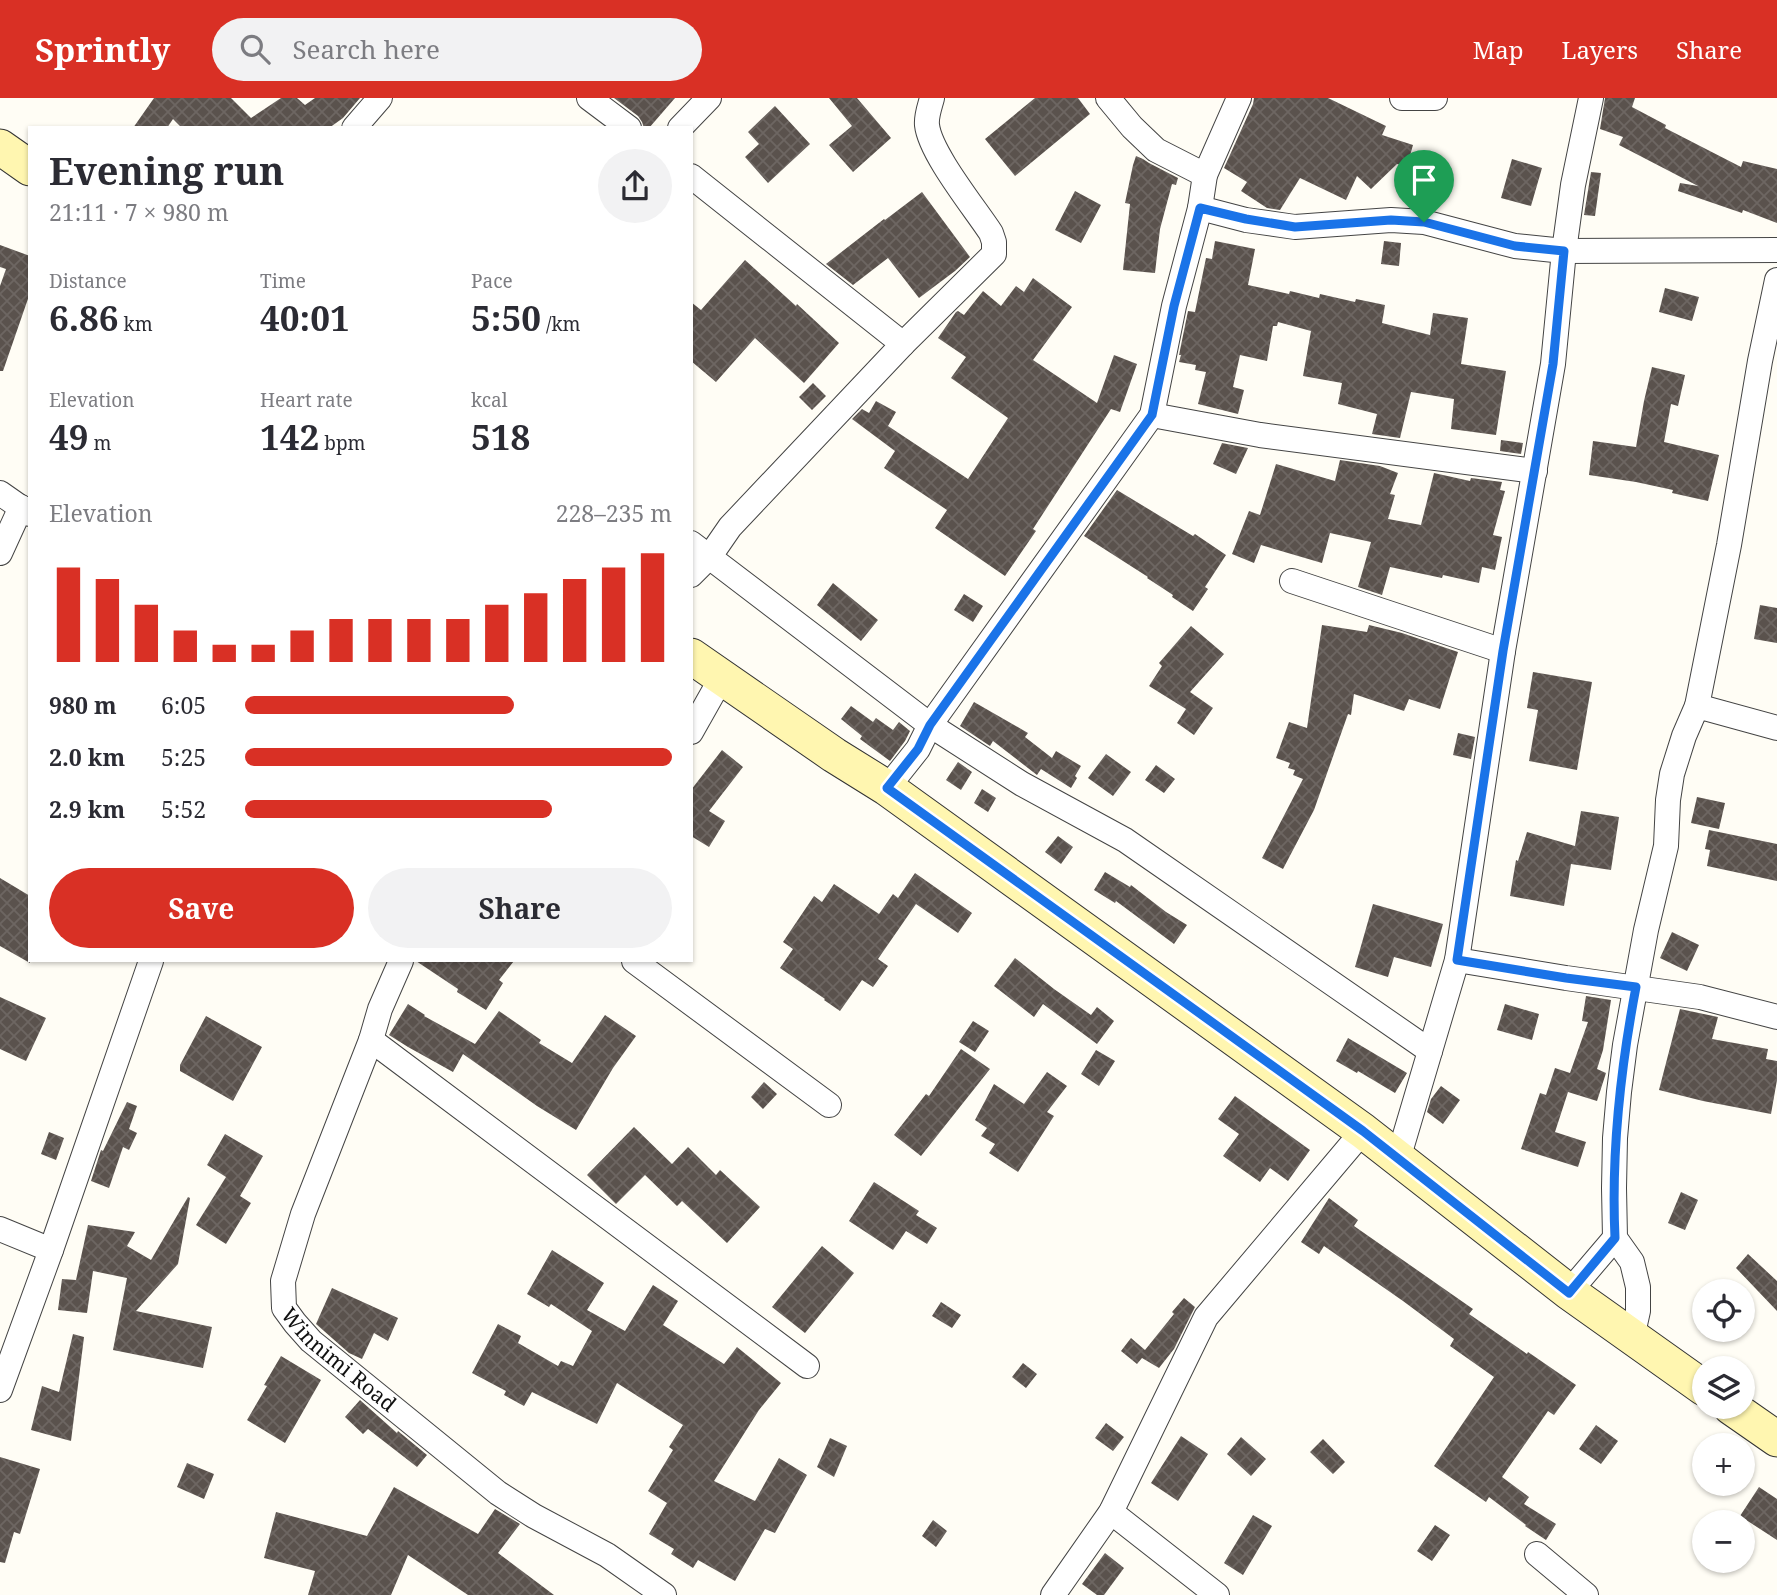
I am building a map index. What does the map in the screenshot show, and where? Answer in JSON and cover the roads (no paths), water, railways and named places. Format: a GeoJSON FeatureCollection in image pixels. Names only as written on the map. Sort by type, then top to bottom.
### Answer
{"type":"FeatureCollection","features":[{"type":"Feature","properties":{"kind":"street"},"geometry":{"type":"LineString","coordinates":[[356,126],[380,98]]}},
{"type":"Feature","properties":{"kind":"street"},"geometry":{"type":"LineString","coordinates":[[589,98],[626,126]]}},
{"type":"Feature","properties":{"kind":"street"},"geometry":{"type":"LineString","coordinates":[[682,126],[709,98]]}},
{"type":"Feature","properties":{"kind":"street"},"geometry":{"type":"LineString","coordinates":[[693,569],[700,550],[730,527],[903,344],[994,254],[991,233],[943,162],[930,135],[926,123],[932,98]]}},
{"type":"Feature","properties":{"kind":"street"},"geometry":{"type":"LineString","coordinates":[[1108,98],[1132,127],[1156,149],[1205,175]]}},
{"type":"Feature","properties":{"kind":"street"},"geometry":{"type":"LineString","coordinates":[[887,788],[918,749],[930,725],[1152,415],[1174,306],[1200,208],[1205,175],[1239,98]]}},
{"type":"Feature","properties":{"kind":"street"},"geometry":{"type":"LineString","coordinates":[[1402,98],[1435,98]]}},
{"type":"Feature","properties":{"kind":"street"},"geometry":{"type":"LineString","coordinates":[[1398,1159],[1457,960],[1503,651],[1553,364],[1573,185],[1591,98]]}},
{"type":"Feature","properties":{"kind":"street"},"geometry":{"type":"LineString","coordinates":[[0,147],[28,167]]}},
{"type":"Feature","properties":{"kind":"street"},"geometry":{"type":"LineString","coordinates":[[693,178],[903,344]]}},
{"type":"Feature","properties":{"kind":"street"},"geometry":{"type":"LineString","coordinates":[[1200,208],[1295,227],[1391,220],[1424,222],[1515,246],[1564,251],[1777,250]]}},
{"type":"Feature","properties":{"kind":"street"},"geometry":{"type":"LineString","coordinates":[[1632,1338],[1639,1311],[1638,1287],[1632,1262],[1615,1238],[1614,1208],[1615,1138],[1625,1045],[1646,930],[1666,846],[1672,774],[1697,706],[1777,280]]}},
{"type":"Feature","properties":{"kind":"street"},"geometry":{"type":"LineString","coordinates":[[1152,415],[1260,435],[1535,471]]}},
{"type":"Feature","properties":{"kind":"street"},"geometry":{"type":"LineString","coordinates":[[0,493],[25,510],[0,553]]}},
{"type":"Feature","properties":{"kind":"street"},"geometry":{"type":"LineString","coordinates":[[700,550],[930,725],[1021,784],[1125,840],[1430,1051]]}},
{"type":"Feature","properties":{"kind":"street"},"geometry":{"type":"LineString","coordinates":[[1292,581],[1503,651]]}},
{"type":"Feature","properties":{"kind":"street"},"geometry":{"type":"LineString","coordinates":[[693,657],[834,755],[887,788],[1363,1131],[1569,1293],[1692,1380]]}},
{"type":"Feature","properties":{"kind":"street"},"geometry":{"type":"LineString","coordinates":[[693,728],[722,677]]}},
{"type":"Feature","properties":{"kind":"street"},"geometry":{"type":"LineString","coordinates":[[1697,706],[1777,729]]}},
{"type":"Feature","properties":{"kind":"street"},"geometry":{"type":"LineString","coordinates":[[1457,960],[1700,997],[1777,1017]]}},
{"type":"Feature","properties":{"kind":"street"},"geometry":{"type":"LineString","coordinates":[[0,1390],[151,962]]}},
{"type":"Feature","properties":{"kind":"street","name":"Winnimi Road"},"geometry":{"type":"LineString","coordinates":[[401,962],[380,1009],[371,1040],[303,1214],[283,1281],[284,1308],[311,1341],[498,1493],[534,1516],[607,1555],[664,1595]]}},
{"type":"Feature","properties":{"kind":"street"},"geometry":{"type":"LineString","coordinates":[[635,962],[829,1105]]}},
{"type":"Feature","properties":{"kind":"street"},"geometry":{"type":"LineString","coordinates":[[371,1040],[807,1366]]}},
{"type":"Feature","properties":{"kind":"street"},"geometry":{"type":"LineString","coordinates":[[1053,1595],[1111,1512],[1206,1317],[1363,1131]]}},
{"type":"Feature","properties":{"kind":"street"},"geometry":{"type":"LineString","coordinates":[[0,1229],[51,1250]]}},
{"type":"Feature","properties":{"kind":"street"},"geometry":{"type":"LineString","coordinates":[[1569,1293],[1615,1238]]}},
{"type":"Feature","properties":{"kind":"street"},"geometry":{"type":"LineString","coordinates":[[1748,1419],[1777,1439]]}},
{"type":"Feature","properties":{"kind":"street"},"geometry":{"type":"LineString","coordinates":[[1111,1512],[1217,1595]]}},
{"type":"Feature","properties":{"kind":"street"},"geometry":{"type":"LineString","coordinates":[[1536,1554],[1586,1595]]}}]}
